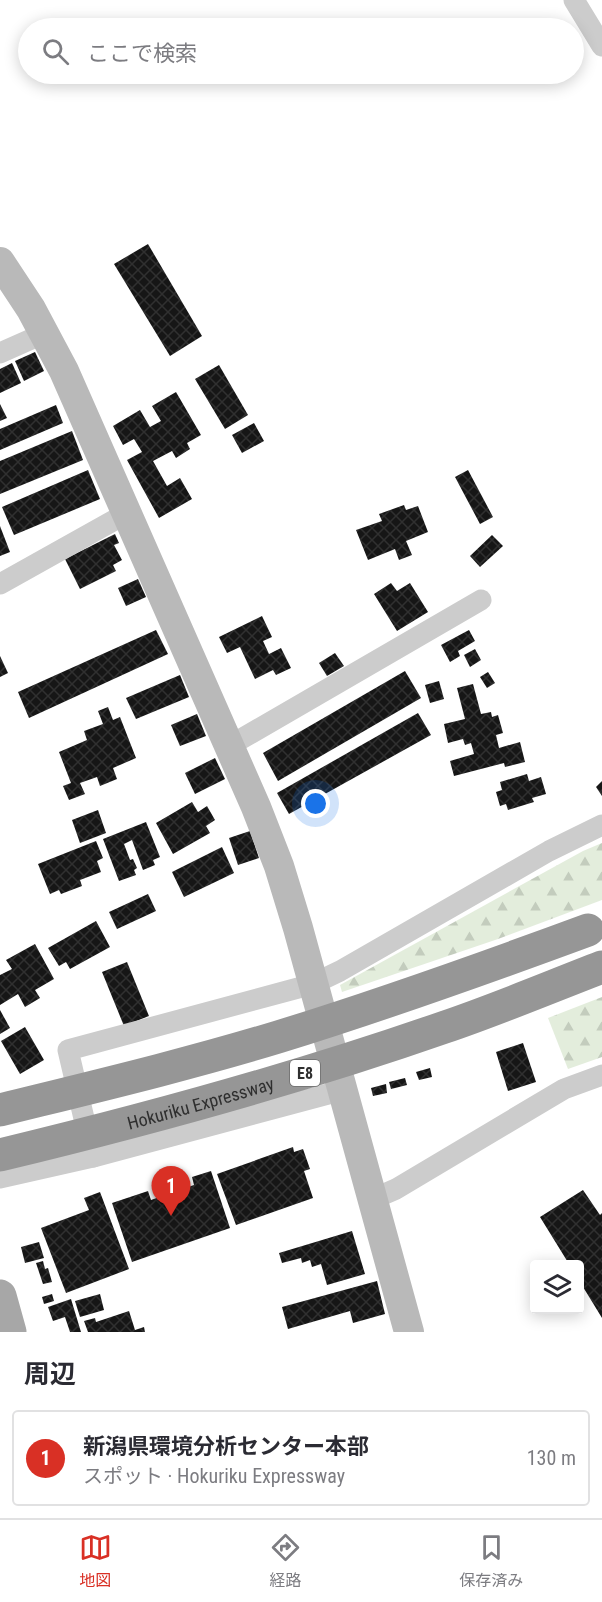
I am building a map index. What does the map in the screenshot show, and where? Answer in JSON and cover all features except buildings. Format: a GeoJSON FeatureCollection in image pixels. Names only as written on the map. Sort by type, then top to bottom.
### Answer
{"type":"FeatureCollection","features":[{"type":"Feature","properties":{"kind":"highway","name":"E8"},"geometry":{"type":"LineString","coordinates":[[0,1110],[108,1084],[277,1037],[439,984],[588,930]]}},
{"type":"Feature","properties":{"kind":"highway","name":"Hokuriku Expressway"},"geometry":{"type":"LineString","coordinates":[[0,1155],[116,1127],[286,1079],[446,1027],[602,967]]}},
{"type":"Feature","properties":{"kind":"main road"},"geometry":{"type":"LineString","coordinates":[[0,1296],[10,1332]]}},
{"type":"Feature","properties":{"kind":"street"},"geometry":{"type":"LineString","coordinates":[[574,0],[602,45]]}},
{"type":"Feature","properties":{"kind":"street"},"geometry":{"type":"LineString","coordinates":[[0,262],[45,333],[81,408],[256,807],[279,866],[410,1332]]}},
{"type":"Feature","properties":{"kind":"street"},"geometry":{"type":"LineString","coordinates":[[0,353],[45,333]]}},
{"type":"Feature","properties":{"kind":"street"},"geometry":{"type":"LineString","coordinates":[[0,584],[127,513]]}},
{"type":"Feature","properties":{"kind":"street"},"geometry":{"type":"LineString","coordinates":[[229,746],[481,600]]}},
{"type":"Feature","properties":{"kind":"street"},"geometry":{"type":"LineString","coordinates":[[93,1157],[68,1050],[313,984],[340,971],[549,851],[602,825]]}},
{"type":"Feature","properties":{"kind":"street"},"geometry":{"type":"LineString","coordinates":[[373,1199],[396,1189],[564,1089],[602,1075]]}},
{"type":"Feature","properties":{"kind":"street"},"geometry":{"type":"LineString","coordinates":[[0,1178],[93,1157],[343,1090]]}},
{"type":"Feature","properties":{"kind":"green space"},"geometry":{"type":"Polygon","coordinates":[[[602,843],[602,900],[498,939],[342,992],[340,985],[583,851],[602,843]]]}},
{"type":"Feature","properties":{"kind":"green space"},"geometry":{"type":"Polygon","coordinates":[[[602,997],[602,1057],[568,1069],[548,1018],[602,997]]]}},
{"type":"Feature","properties":{"kind":"place","name":"新潟県環境分析センター本部"},"geometry":{"type":"Point","coordinates":[171,1216]}}]}
